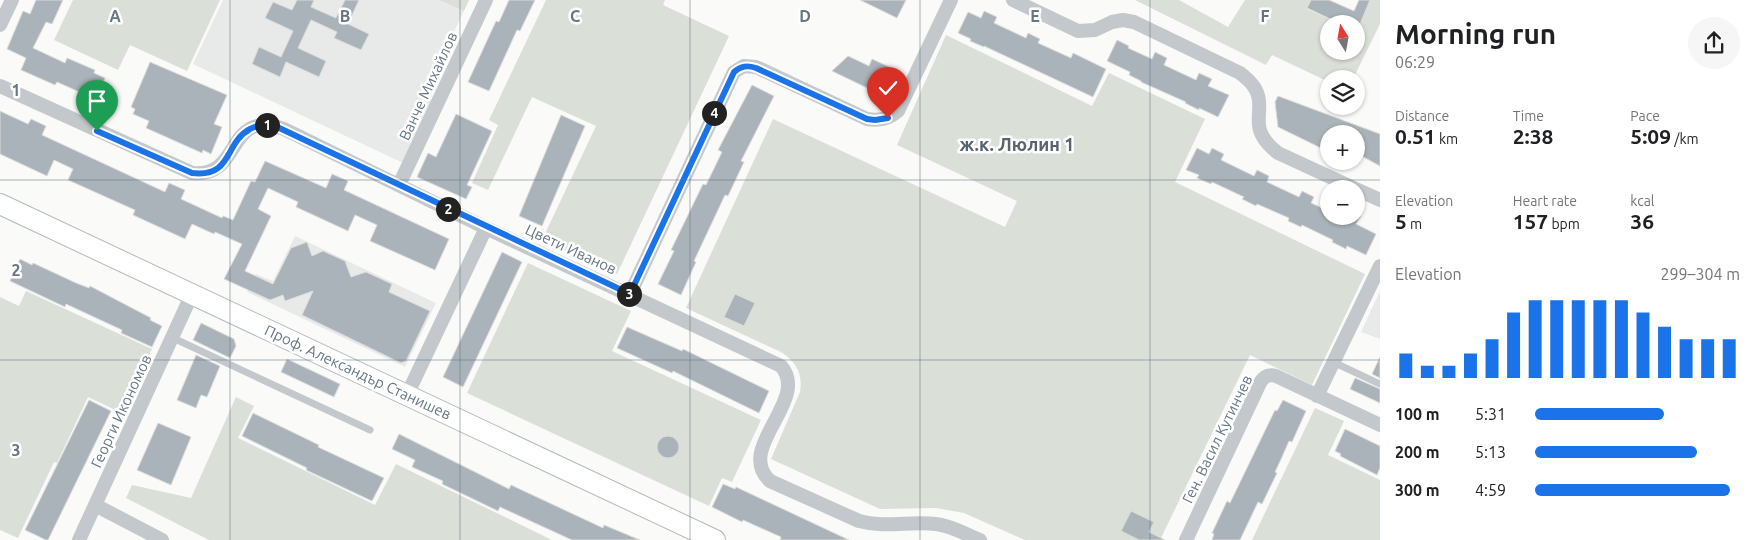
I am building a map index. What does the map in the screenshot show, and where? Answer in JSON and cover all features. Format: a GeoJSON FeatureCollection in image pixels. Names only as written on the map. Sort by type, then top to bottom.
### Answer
{"type":"FeatureCollection","features":[{"type":"Feature","properties":{"kind":"street"},"geometry":{"type":"LineString","coordinates":[[0,25],[12,0]]}},
{"type":"Feature","properties":{"kind":"street","name":"Ванче Михайлов"},"geometry":{"type":"LineString","coordinates":[[399,185],[486,0]]}},
{"type":"Feature","properties":{"kind":"street"},"geometry":{"type":"LineString","coordinates":[[630,294],[734,72],[744,66],[756,68],[867,119],[888,118],[898,111],[951,0]]}},
{"type":"Feature","properties":{"kind":"street"},"geometry":{"type":"LineString","coordinates":[[1013,0],[1078,31],[1094,30],[1112,22],[1123,20],[1134,22],[1240,73],[1249,80],[1256,90],[1259,101],[1259,125],[1262,136],[1269,146],[1278,153],[1336,180]]}},
{"type":"Feature","properties":{"kind":"street","name":"Цвети Иванов"},"geometry":{"type":"LineString","coordinates":[[0,86],[192,173],[202,174],[220,168],[241,136],[250,129],[261,125],[273,125],[486,228],[776,362],[786,371],[789,383],[788,390],[760,455],[761,470],[770,481],[859,522],[872,524],[935,524],[950,527],[980,540]]}},
{"type":"Feature","properties":{"kind":"street"},"geometry":{"type":"LineString","coordinates":[[1365,193],[1380,200]]}},
{"type":"Feature","properties":{"kind":"street","name":"Проф. Александър Станишев"},"geometry":{"type":"LineString","coordinates":[[0,204],[407,395],[689,535],[715,540]]}},
{"type":"Feature","properties":{"kind":"street"},"geometry":{"type":"LineString","coordinates":[[407,395],[486,228]]}},
{"type":"Feature","properties":{"kind":"street"},"geometry":{"type":"LineString","coordinates":[[1380,266],[1317,396],[1380,426]]}},
{"type":"Feature","properties":{"kind":"street","name":"Георги Икономов"},"geometry":{"type":"LineString","coordinates":[[79,540],[192,294]]}},
{"type":"Feature","properties":{"kind":"street","name":"Ген. Васил Кутинчев"},"geometry":{"type":"LineString","coordinates":[[1186,540],[1262,380],[1268,375],[1272,375],[1317,396]]}},
{"type":"Feature","properties":{"kind":"street"},"geometry":{"type":"LineString","coordinates":[[95,505],[162,540]]}},
{"type":"Feature","properties":{"kind":"lane"},"geometry":{"type":"LineString","coordinates":[[173,338],[370,430]]}},
{"type":"Feature","properties":{"kind":"lane"},"geometry":{"type":"LineString","coordinates":[[1333,362],[1380,384]]}},
{"type":"Feature","properties":{"kind":"shaded area"},"geometry":{"type":"Polygon","coordinates":[[[73,0],[220,0],[187,71],[130,45],[118,70],[54,40],[73,0]]]}},
{"type":"Feature","properties":{"kind":"shaded area"},"geometry":{"type":"Polygon","coordinates":[[[223,0],[439,0],[464,11],[423,96],[432,101],[403,163],[193,64],[223,0]]]}},
{"type":"Feature","properties":{"kind":"shaded area"},"geometry":{"type":"Polygon","coordinates":[[[439,0],[469,0],[464,11],[439,0]]]}},
{"type":"Feature","properties":{"kind":"shaded area"},"geometry":{"type":"Polygon","coordinates":[[[546,0],[665,0],[663,5],[729,36],[617,274],[542,240],[596,126],[532,97],[488,190],[472,183],[498,125],[489,120],[546,0]]]}},
{"type":"Feature","properties":{"kind":"shaded area"},"geometry":{"type":"Polygon","coordinates":[[[1135,0],[1179,0],[1228,27],[1245,0],[1311,0],[1307,9],[1321,15],[1320,60],[1362,60],[1357,70],[1320,70],[1320,78],[1272,55],[1266,65],[1135,0]]]}},
{"type":"Feature","properties":{"kind":"shaded area"},"geometry":{"type":"Polygon","coordinates":[[[1370,0],[1380,0],[1380,24],[1365,55],[1365,15],[1363,15],[1370,0]]]}},
{"type":"Feature","properties":{"kind":"shaded area"},"geometry":{"type":"Polygon","coordinates":[[[946,35],[1092,106],[1109,73],[1205,119],[1175,182],[1365,274],[1312,385],[1250,355],[1160,540],[1025,540],[964,513],[936,508],[880,509],[771,459],[800,392],[801,380],[798,369],[781,352],[686,308],[773,119],[1005,227],[1017,201],[897,145],[946,35]]]}},
{"type":"Feature","properties":{"kind":"shaded area"},"geometry":{"type":"Polygon","coordinates":[[[295,236],[436,303],[405,367],[247,292],[256,274],[273,281],[295,236]]]}},
{"type":"Feature","properties":{"kind":"shaded area"},"geometry":{"type":"Polygon","coordinates":[[[528,263],[631,311],[612,351],[761,420],[732,482],[722,478],[709,506],[467,393],[528,263]]]}},
{"type":"Feature","properties":{"kind":"shaded area"},"geometry":{"type":"Polygon","coordinates":[[[26,291],[152,349],[122,413],[88,397],[57,463],[54,462],[18,538],[0,530],[0,297],[19,306],[26,291]]]}},
{"type":"Feature","properties":{"kind":"shaded area"},"geometry":{"type":"Polygon","coordinates":[[[1380,291],[1380,339],[1361,332],[1380,291]]]}},
{"type":"Feature","properties":{"kind":"shaded area"},"geometry":{"type":"Polygon","coordinates":[[[236,397],[254,406],[238,438],[375,505],[396,464],[552,540],[209,540],[126,498],[132,485],[191,498],[236,397]]]}},
{"type":"Feature","properties":{"kind":"shaded area"},"geometry":{"type":"Polygon","coordinates":[[[1315,408],[1344,421],[1328,455],[1380,480],[1380,540],[1252,540],[1315,408]]]}},
{"type":"Feature","properties":{"kind":"building"},"geometry":{"type":"Polygon","coordinates":[[[36,0],[63,0],[52,24],[46,22],[33,48],[65,63],[67,58],[95,70],[94,73],[105,78],[97,97],[85,92],[84,94],[57,82],[55,85],[21,70],[26,58],[7,49],[23,11],[30,14],[36,0]]]}},
{"type":"Feature","properties":{"kind":"building"},"geometry":{"type":"Polygon","coordinates":[[[297,0],[314,0],[311,7],[336,18],[345,0],[359,0],[348,24],[369,34],[361,50],[334,38],[337,32],[311,20],[298,48],[326,61],[319,77],[286,62],[280,77],[252,64],[259,47],[281,57],[293,31],[265,18],[273,2],[292,10],[297,0]]]}},
{"type":"Feature","properties":{"kind":"building"},"geometry":{"type":"Polygon","coordinates":[[[509,0],[535,0],[520,31],[517,30],[489,91],[468,82],[496,21],[499,22],[509,0]]]}},
{"type":"Feature","properties":{"kind":"building"},"geometry":{"type":"Polygon","coordinates":[[[860,0],[906,0],[897,18],[860,0]]]}},
{"type":"Feature","properties":{"kind":"building"},"geometry":{"type":"Polygon","coordinates":[[[1311,0],[1329,0],[1354,11],[1359,0],[1370,0],[1364,15],[1322,15],[1307,8],[1311,0]]]}},
{"type":"Feature","properties":{"kind":"building"},"geometry":{"type":"Polygon","coordinates":[[[984,11],[997,17],[994,23],[1026,38],[1028,33],[1040,39],[1038,43],[1071,58],[1073,53],[1106,69],[1093,97],[970,41],[971,39],[958,33],[968,12],[981,18],[984,11]]]}},
{"type":"Feature","properties":{"kind":"building"},"geometry":{"type":"Polygon","coordinates":[[[1117,40],[1129,46],[1128,48],[1152,59],[1155,52],[1167,58],[1164,65],[1196,80],[1199,73],[1212,79],[1208,86],[1229,95],[1218,117],[1141,82],[1129,75],[1130,72],[1107,61],[1117,40]]]}},
{"type":"Feature","properties":{"kind":"building"},"geometry":{"type":"Polygon","coordinates":[[[848,56],[869,66],[872,59],[900,72],[888,98],[832,71],[848,56]]]}},
{"type":"Feature","properties":{"kind":"building"},"geometry":{"type":"Polygon","coordinates":[[[150,62],[227,95],[214,124],[222,127],[211,154],[203,150],[202,153],[146,128],[149,121],[133,114],[135,109],[131,107],[150,62]]]}},
{"type":"Feature","properties":{"kind":"building"},"geometry":{"type":"Polygon","coordinates":[[[752,85],[774,96],[741,161],[744,162],[728,196],[725,195],[694,261],[696,262],[681,295],[658,284],[674,251],[671,250],[703,184],[706,185],[722,152],[718,150],[752,85]]]}},
{"type":"Feature","properties":{"kind":"building"},"geometry":{"type":"Polygon","coordinates":[[[1278,96],[1320,112],[1320,115],[1329,115],[1356,125],[1320,125],[1320,148],[1278,127],[1275,102],[1278,96]]]}},
{"type":"Feature","properties":{"kind":"building"},"geometry":{"type":"Polygon","coordinates":[[[0,111],[28,124],[31,119],[46,126],[42,135],[165,192],[169,183],[185,190],[181,199],[222,218],[223,216],[233,220],[251,181],[255,182],[265,161],[326,188],[332,174],[348,181],[344,190],[449,239],[435,270],[370,241],[377,225],[355,215],[348,231],[296,207],[298,202],[268,188],[258,209],[271,216],[245,271],[273,284],[291,248],[307,242],[312,256],[323,251],[345,261],[351,277],[366,272],[392,284],[389,292],[430,311],[406,361],[401,363],[302,315],[313,291],[285,301],[283,295],[270,300],[224,279],[242,244],[192,224],[185,239],[133,215],[135,210],[68,180],[73,169],[54,160],[47,176],[0,154],[0,111]]]}},
{"type":"Feature","properties":{"kind":"building"},"geometry":{"type":"Polygon","coordinates":[[[456,114],[492,131],[467,185],[472,187],[466,199],[417,177],[428,153],[436,157],[456,114]]]}},
{"type":"Feature","properties":{"kind":"building"},"geometry":{"type":"Polygon","coordinates":[[[561,115],[585,126],[542,226],[519,216],[561,115]]]}},
{"type":"Feature","properties":{"kind":"building"},"geometry":{"type":"Polygon","coordinates":[[[1365,128],[1380,134],[1380,166],[1365,158],[1365,128]]]}},
{"type":"Feature","properties":{"kind":"building"},"geometry":{"type":"Polygon","coordinates":[[[1197,148],[1209,154],[1212,148],[1224,154],[1221,160],[1254,176],[1257,170],[1269,176],[1267,182],[1299,197],[1302,191],[1314,197],[1311,203],[1320,207],[1320,225],[1358,225],[1376,234],[1366,255],[1347,246],[1346,249],[1332,242],[1333,240],[1302,225],[1301,227],[1288,221],[1289,218],[1257,204],[1256,206],[1242,199],[1244,197],[1212,182],[1211,184],[1197,178],[1199,175],[1186,170],[1197,148]]]}},
{"type":"Feature","properties":{"kind":"building"},"geometry":{"type":"Polygon","coordinates":[[[502,252],[522,262],[463,387],[443,377],[502,252]]]}},
{"type":"Feature","properties":{"kind":"building"},"geometry":{"type":"Polygon","coordinates":[[[20,259],[76,283],[89,288],[90,286],[151,318],[150,320],[162,326],[152,347],[121,333],[122,330],[66,304],[65,307],[10,281],[20,259]]]}},
{"type":"Feature","properties":{"kind":"building"},"geometry":{"type":"Polygon","coordinates":[[[735,294],[755,303],[744,326],[724,317],[735,294]]]}},
{"type":"Feature","properties":{"kind":"building"},"geometry":{"type":"Polygon","coordinates":[[[201,323],[234,339],[236,346],[230,358],[193,340],[201,323]]]}},
{"type":"Feature","properties":{"kind":"building"},"geometry":{"type":"Polygon","coordinates":[[[627,327],[682,351],[683,349],[769,391],[759,413],[673,371],[672,373],[617,348],[627,327]]]}},
{"type":"Feature","properties":{"kind":"building"},"geometry":{"type":"Polygon","coordinates":[[[196,355],[220,366],[207,397],[201,395],[196,408],[177,400],[196,355]]]}},
{"type":"Feature","properties":{"kind":"building"},"geometry":{"type":"Polygon","coordinates":[[[1380,357],[1380,378],[1372,374],[1380,357]]]}},
{"type":"Feature","properties":{"kind":"building"},"geometry":{"type":"Polygon","coordinates":[[[287,359],[340,384],[334,397],[281,372],[287,359]]]}},
{"type":"Feature","properties":{"kind":"building"},"geometry":{"type":"Polygon","coordinates":[[[1355,378],[1380,389],[1380,403],[1350,389],[1355,378]]]}},
{"type":"Feature","properties":{"kind":"building"},"geometry":{"type":"Polygon","coordinates":[[[89,400],[111,411],[48,540],[46,540],[25,530],[89,400]]]}},
{"type":"Feature","properties":{"kind":"building"},"geometry":{"type":"Polygon","coordinates":[[[1283,400],[1306,411],[1292,442],[1289,441],[1275,472],[1277,473],[1262,504],[1258,502],[1240,540],[1212,540],[1214,534],[1212,533],[1227,501],[1230,503],[1275,410],[1277,411],[1283,400]]]}},
{"type":"Feature","properties":{"kind":"building"},"geometry":{"type":"Polygon","coordinates":[[[253,413],[319,445],[318,447],[384,478],[372,501],[306,470],[307,468],[242,436],[253,413]]]}},
{"type":"Feature","properties":{"kind":"building"},"geometry":{"type":"Polygon","coordinates":[[[158,423],[191,437],[171,485],[137,470],[158,423]]]}},
{"type":"Feature","properties":{"kind":"building"},"geometry":{"type":"Polygon","coordinates":[[[1345,429],[1380,446],[1380,468],[1377,475],[1340,456],[1341,454],[1335,451],[1345,429]]]}},
{"type":"Feature","properties":{"kind":"building"},"geometry":{"type":"Polygon","coordinates":[[[399,434],[509,489],[511,485],[603,528],[604,525],[640,540],[572,540],[500,507],[498,511],[442,484],[443,481],[412,467],[415,460],[392,449],[399,434]]]}},
{"type":"Feature","properties":{"kind":"building"},"geometry":{"type":"Polygon","coordinates":[[[668,436],[676,439],[679,447],[676,455],[668,458],[660,455],[657,447],[660,439],[668,436]]]}},
{"type":"Feature","properties":{"kind":"building"},"geometry":{"type":"Polygon","coordinates":[[[723,484],[735,489],[736,487],[849,540],[780,540],[781,537],[743,520],[742,522],[712,507],[723,484]]]}},
{"type":"Feature","properties":{"kind":"building"},"geometry":{"type":"Polygon","coordinates":[[[1131,511],[1154,522],[1149,532],[1165,540],[1139,540],[1121,531],[1131,511]]]}},
{"type":"Feature","properties":{"kind":"district","name":"ж.к. Люлин 1"},"geometry":{"type":"Point","coordinates":[1017,144]}},
{"type":"Feature","properties":{"kind":"route"},"geometry":{"type":"LineString","coordinates":[[97,131],[192,173],[202,174],[220,168],[241,136],[250,129],[261,125],[273,125],[486,228],[630,294],[734,72],[738,68],[744,66],[756,68],[867,119],[888,118]]}}]}
